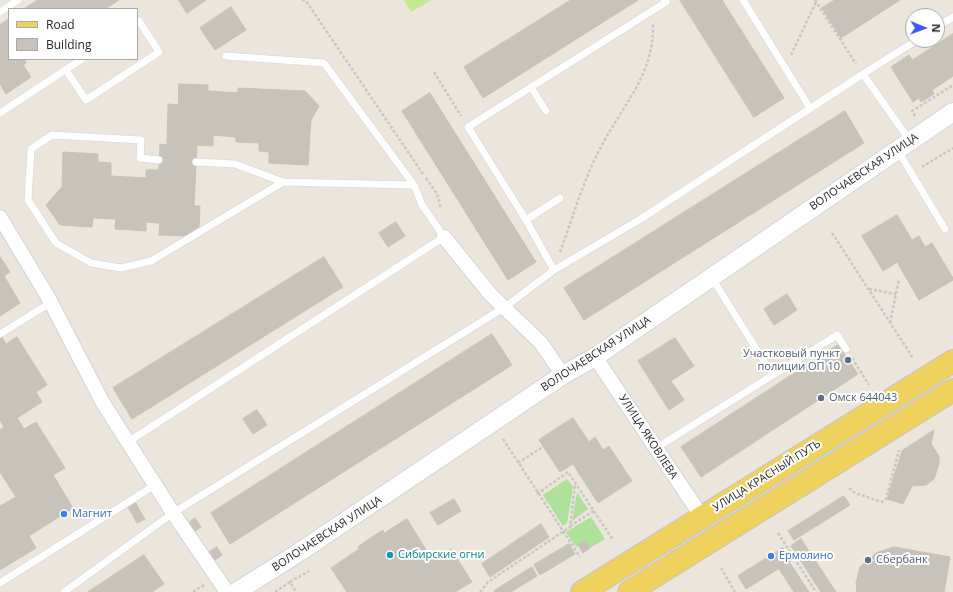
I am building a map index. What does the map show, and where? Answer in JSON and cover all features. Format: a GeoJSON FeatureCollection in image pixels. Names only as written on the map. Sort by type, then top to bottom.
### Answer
{"type":"FeatureCollection","features":[{"type":"Feature","properties":{"kind":"main road","name":"УЛИЦА КРАСНЫЙ ПУТЬ"},"geometry":{"type":"LineString","coordinates":[[582,592],[953,361]]}},
{"type":"Feature","properties":{"kind":"main road"},"geometry":{"type":"LineString","coordinates":[[629,592],[953,390]]}},
{"type":"Feature","properties":{"kind":"main road"},"geometry":{"type":"LineString","coordinates":[[702,517],[718,536]]}},
{"type":"Feature","properties":{"kind":"street","name":"ВОЛОЧАЕВСКАЯ УЛИЦА"},"geometry":{"type":"LineString","coordinates":[[236,592],[298,554],[562,375],[595,357],[953,112]]}},
{"type":"Feature","properties":{"kind":"street"},"geometry":{"type":"LineString","coordinates":[[0,217],[50,303],[103,403],[173,513],[227,592]]}},
{"type":"Feature","properties":{"kind":"street"},"geometry":{"type":"LineString","coordinates":[[444,237],[491,295],[542,343],[562,375]]}},
{"type":"Feature","properties":{"kind":"street","name":"УЛИЦА ЯКОВЛЕВА"},"geometry":{"type":"LineString","coordinates":[[595,357],[687,497],[702,517]]}},
{"type":"Feature","properties":{"kind":"lane"},"geometry":{"type":"LineString","coordinates":[[0,12],[18,0]]}},
{"type":"Feature","properties":{"kind":"lane"},"geometry":{"type":"LineString","coordinates":[[554,270],[526,220],[468,127],[666,2],[664,0]]}},
{"type":"Feature","properties":{"kind":"lane"},"geometry":{"type":"LineString","coordinates":[[743,0],[810,108]]}},
{"type":"Feature","properties":{"kind":"lane"},"geometry":{"type":"LineString","coordinates":[[66,70],[86,100],[113,83],[159,52],[139,21],[138,22]]}},
{"type":"Feature","properties":{"kind":"lane"},"geometry":{"type":"LineString","coordinates":[[64,592],[173,513],[505,307],[554,270],[639,220],[905,48]]}},
{"type":"Feature","properties":{"kind":"lane"},"geometry":{"type":"LineString","coordinates":[[128,442],[444,237],[422,205],[414,185],[324,63],[226,56]]}},
{"type":"Feature","properties":{"kind":"lane"},"geometry":{"type":"LineString","coordinates":[[0,113],[81,60]]}},
{"type":"Feature","properties":{"kind":"lane"},"geometry":{"type":"LineString","coordinates":[[863,74],[904,146],[911,174],[945,229]]}},
{"type":"Feature","properties":{"kind":"lane"},"geometry":{"type":"LineString","coordinates":[[531,87],[546,111]]}},
{"type":"Feature","properties":{"kind":"lane"},"geometry":{"type":"LineString","coordinates":[[160,160],[140,158],[141,140],[52,135],[31,149],[28,200],[56,243],[91,263],[121,268],[151,261],[282,182]]}},
{"type":"Feature","properties":{"kind":"lane"},"geometry":{"type":"LineString","coordinates":[[196,162],[235,164],[282,182],[414,185]]}},
{"type":"Feature","properties":{"kind":"lane"},"geometry":{"type":"LineString","coordinates":[[526,220],[560,198]]}},
{"type":"Feature","properties":{"kind":"lane"},"geometry":{"type":"LineString","coordinates":[[711,277],[772,374]]}},
{"type":"Feature","properties":{"kind":"lane"},"geometry":{"type":"LineString","coordinates":[[0,334],[50,303]]}},
{"type":"Feature","properties":{"kind":"lane"},"geometry":{"type":"LineString","coordinates":[[656,448],[772,374],[837,335],[846,349]]}},
{"type":"Feature","properties":{"kind":"lane"},"geometry":{"type":"LineString","coordinates":[[0,583],[155,485]]}},
{"type":"Feature","properties":{"kind":"path"},"geometry":{"type":"LineString","coordinates":[[785,68],[815,1]]}},
{"type":"Feature","properties":{"kind":"path"},"geometry":{"type":"LineString","coordinates":[[815,1],[863,74]]}},
{"type":"Feature","properties":{"kind":"path"},"geometry":{"type":"LineString","coordinates":[[554,270],[602,146],[640,81],[651,57],[653,39],[653,10]]}},
{"type":"Feature","properties":{"kind":"path"},"geometry":{"type":"LineString","coordinates":[[434,72],[468,127]]}},
{"type":"Feature","properties":{"kind":"path"},"geometry":{"type":"LineString","coordinates":[[911,174],[953,148]]}},
{"type":"Feature","properties":{"kind":"path"},"geometry":{"type":"LineString","coordinates":[[832,233],[912,358]]}},
{"type":"Feature","properties":{"kind":"path"},"geometry":{"type":"LineString","coordinates":[[890,323],[899,279]]}},
{"type":"Feature","properties":{"kind":"path"},"geometry":{"type":"LineString","coordinates":[[868,289],[896,294]]}},
{"type":"Feature","properties":{"kind":"path"},"geometry":{"type":"LineString","coordinates":[[846,349],[869,385]]}},
{"type":"Feature","properties":{"kind":"path"},"geometry":{"type":"LineString","coordinates":[[502,439],[580,557]]}},
{"type":"Feature","properties":{"kind":"path"},"geometry":{"type":"LineString","coordinates":[[518,463],[541,448]]}},
{"type":"Feature","properties":{"kind":"path"},"geometry":{"type":"LineString","coordinates":[[849,488],[855,493],[882,502],[886,499],[899,450]]}},
{"type":"Feature","properties":{"kind":"path"},"geometry":{"type":"LineString","coordinates":[[537,494],[568,472],[613,540]]}},
{"type":"Feature","properties":{"kind":"path"},"geometry":{"type":"LineString","coordinates":[[570,527],[575,484]]}},
{"type":"Feature","properties":{"kind":"path"},"geometry":{"type":"LineString","coordinates":[[480,592],[488,582],[594,511]]}},
{"type":"Feature","properties":{"kind":"path"},"geometry":{"type":"LineString","coordinates":[[778,533],[816,592]]}},
{"type":"Feature","properties":{"kind":"path"},"geometry":{"type":"LineString","coordinates":[[721,568],[735,592]]}},
{"type":"Feature","properties":{"kind":"path"},"geometry":{"type":"LineString","coordinates":[[275,592],[309,571]]}},
{"type":"Feature","properties":{"kind":"path"},"geometry":{"type":"LineString","coordinates":[[290,582],[296,592]]}},
{"type":"Feature","properties":{"kind":"green space"},"geometry":{"type":"Polygon","coordinates":[[[404,0],[432,0],[411,12],[404,0]]]}},
{"type":"Feature","properties":{"kind":"green space"},"geometry":{"type":"Polygon","coordinates":[[[567,479],[573,487],[567,523],[563,526],[543,495],[567,479]]]}},
{"type":"Feature","properties":{"kind":"green space"},"geometry":{"type":"Polygon","coordinates":[[[577,492],[588,509],[572,521],[577,492]]]}},
{"type":"Feature","properties":{"kind":"green space"},"geometry":{"type":"Polygon","coordinates":[[[591,517],[605,539],[590,548],[585,541],[576,547],[566,532],[591,517]]]}},
{"type":"Feature","properties":{"kind":"building"},"geometry":{"type":"Polygon","coordinates":[[[38,0],[119,0],[107,8],[26,8],[38,0]]]}},
{"type":"Feature","properties":{"kind":"building"},"geometry":{"type":"Polygon","coordinates":[[[179,0],[206,0],[187,13],[179,0]]]}},
{"type":"Feature","properties":{"kind":"building"},"geometry":{"type":"Polygon","coordinates":[[[571,0],[638,0],[483,98],[464,67],[571,0]]]}},
{"type":"Feature","properties":{"kind":"building"},"geometry":{"type":"Polygon","coordinates":[[[680,0],[722,0],[784,98],[754,117],[680,0]]]}},
{"type":"Feature","properties":{"kind":"building"},"geometry":{"type":"Polygon","coordinates":[[[835,0],[900,0],[841,38],[822,8],[835,0]]]}},
{"type":"Feature","properties":{"kind":"building"},"geometry":{"type":"Polygon","coordinates":[[[231,7],[246,30],[215,50],[200,28],[231,7]]]}},
{"type":"Feature","properties":{"kind":"building"},"geometry":{"type":"Polygon","coordinates":[[[8,20],[8,60],[24,60],[26,63],[23,65],[31,77],[6,94],[0,84],[0,25],[8,20]]]}},
{"type":"Feature","properties":{"kind":"building"},"geometry":{"type":"Polygon","coordinates":[[[953,34],[953,76],[932,90],[934,94],[921,102],[919,98],[913,102],[891,67],[909,55],[912,60],[931,48],[945,48],[945,39],[953,34]]]}},
{"type":"Feature","properties":{"kind":"building"},"geometry":{"type":"Polygon","coordinates":[[[179,84],[208,85],[208,91],[238,93],[238,88],[305,91],[319,106],[311,120],[308,165],[269,163],[269,152],[259,151],[259,143],[236,142],[236,137],[213,135],[213,146],[197,145],[194,206],[200,206],[199,227],[184,236],[159,235],[160,223],[146,222],[146,231],[115,229],[116,219],[93,218],[92,227],[60,225],[46,205],[62,187],[63,152],[98,154],[98,162],[111,163],[111,176],[146,178],[146,170],[159,170],[160,144],[167,145],[168,104],[178,105],[179,84]]]}},
{"type":"Feature","properties":{"kind":"building"},"geometry":{"type":"Polygon","coordinates":[[[430,93],[536,262],[508,280],[402,111],[430,93]]]}},
{"type":"Feature","properties":{"kind":"building"},"geometry":{"type":"Polygon","coordinates":[[[845,111],[864,143],[584,320],[564,288],[845,111]]]}},
{"type":"Feature","properties":{"kind":"building"},"geometry":{"type":"Polygon","coordinates":[[[897,215],[912,240],[919,236],[925,247],[932,243],[953,278],[953,280],[919,300],[897,262],[883,271],[862,236],[897,215]]]}},
{"type":"Feature","properties":{"kind":"building"},"geometry":{"type":"Polygon","coordinates":[[[396,222],[405,236],[388,247],[379,233],[396,222]]]}},
{"type":"Feature","properties":{"kind":"building"},"geometry":{"type":"Polygon","coordinates":[[[0,257],[10,272],[4,276],[20,303],[0,316],[0,257]]]}},
{"type":"Feature","properties":{"kind":"building"},"geometry":{"type":"Polygon","coordinates":[[[324,257],[343,287],[132,419],[113,388],[324,257]]]}},
{"type":"Feature","properties":{"kind":"building"},"geometry":{"type":"Polygon","coordinates":[[[787,294],[797,310],[774,325],[764,309],[787,294]]]}},
{"type":"Feature","properties":{"kind":"building"},"geometry":{"type":"Polygon","coordinates":[[[0,334],[6,344],[17,337],[47,385],[36,392],[42,402],[17,418],[24,429],[36,422],[65,468],[53,475],[73,508],[29,536],[36,548],[0,570],[0,506],[16,497],[0,472],[0,430],[4,427],[0,420],[0,334]]]}},
{"type":"Feature","properties":{"kind":"building"},"geometry":{"type":"Polygon","coordinates":[[[492,334],[512,365],[230,544],[211,513],[492,334]]]}},
{"type":"Feature","properties":{"kind":"building"},"geometry":{"type":"Polygon","coordinates":[[[675,338],[694,366],[671,381],[684,400],[669,410],[638,361],[675,338]]]}},
{"type":"Feature","properties":{"kind":"building"},"geometry":{"type":"Polygon","coordinates":[[[838,345],[858,374],[701,477],[681,447],[838,345]]]}},
{"type":"Feature","properties":{"kind":"building"},"geometry":{"type":"Polygon","coordinates":[[[257,410],[267,425],[253,434],[243,419],[257,410]]]}},
{"type":"Feature","properties":{"kind":"building"},"geometry":{"type":"Polygon","coordinates":[[[573,418],[589,442],[595,437],[603,450],[609,446],[632,481],[598,503],[573,464],[560,472],[539,440],[573,418]]]}},
{"type":"Feature","properties":{"kind":"building"},"geometry":{"type":"Polygon","coordinates":[[[934,430],[931,444],[939,456],[939,464],[934,479],[926,485],[912,486],[903,504],[887,499],[902,451],[934,430]]]}},
{"type":"Feature","properties":{"kind":"building"},"geometry":{"type":"Polygon","coordinates":[[[844,496],[850,505],[794,540],[788,531],[844,496]]]}},
{"type":"Feature","properties":{"kind":"building"},"geometry":{"type":"Polygon","coordinates":[[[454,499],[461,511],[438,525],[430,513],[454,499]]]}},
{"type":"Feature","properties":{"kind":"building"},"geometry":{"type":"Polygon","coordinates":[[[136,503],[140,511],[133,515],[128,508],[136,503]]]}},
{"type":"Feature","properties":{"kind":"building"},"geometry":{"type":"Polygon","coordinates":[[[140,511],[145,519],[137,523],[133,516],[140,511]]]}},
{"type":"Feature","properties":{"kind":"building"},"geometry":{"type":"Polygon","coordinates":[[[195,518],[201,527],[195,531],[189,523],[195,518]]]}},
{"type":"Feature","properties":{"kind":"building","name":"Сибирские огни"},"geometry":{"type":"Polygon","coordinates":[[[407,519],[433,561],[451,549],[472,582],[455,592],[347,592],[331,568],[359,549],[358,547],[369,539],[383,530],[384,533],[407,519]]]}},
{"type":"Feature","properties":{"kind":"building"},"geometry":{"type":"Polygon","coordinates":[[[541,524],[549,537],[490,577],[482,564],[541,524]]]}},
{"type":"Feature","properties":{"kind":"building"},"geometry":{"type":"Polygon","coordinates":[[[801,539],[836,592],[821,592],[791,546],[801,539]]]}},
{"type":"Feature","properties":{"kind":"building"},"geometry":{"type":"Polygon","coordinates":[[[585,541],[590,548],[583,553],[578,545],[585,541]]]}},
{"type":"Feature","properties":{"kind":"building"},"geometry":{"type":"Polygon","coordinates":[[[569,544],[575,554],[540,575],[534,565],[569,544]]]}},
{"type":"Feature","properties":{"kind":"building"},"geometry":{"type":"Polygon","coordinates":[[[217,547],[222,555],[215,560],[209,552],[217,547]]]}},
{"type":"Feature","properties":{"kind":"building"},"geometry":{"type":"Polygon","coordinates":[[[894,547],[950,557],[944,592],[857,592],[856,583],[860,567],[876,553],[894,547]]]}},
{"type":"Feature","properties":{"kind":"building"},"geometry":{"type":"Polygon","coordinates":[[[783,548],[791,561],[746,589],[738,576],[783,548]]]}},
{"type":"Feature","properties":{"kind":"building"},"geometry":{"type":"Polygon","coordinates":[[[144,555],[164,584],[152,592],[88,592],[144,555]]]}},
{"type":"Feature","properties":{"kind":"building"},"geometry":{"type":"Polygon","coordinates":[[[790,563],[809,592],[794,592],[779,569],[790,563]]]}},
{"type":"Feature","properties":{"kind":"building"},"geometry":{"type":"Polygon","coordinates":[[[532,567],[537,576],[511,592],[494,592],[494,591],[532,567]]]}},
{"type":"Feature","properties":{"kind":"place","name":"Участковый пункт полиции ОП 10"},"geometry":{"type":"Point","coordinates":[848,360]}},
{"type":"Feature","properties":{"kind":"place","name":"Омск 644043"},"geometry":{"type":"Point","coordinates":[821,398]}},
{"type":"Feature","properties":{"kind":"place","name":"Магнит"},"geometry":{"type":"Point","coordinates":[64,514]}},
{"type":"Feature","properties":{"kind":"place","name":"Сибирские огни"},"geometry":{"type":"Point","coordinates":[390,555]}},
{"type":"Feature","properties":{"kind":"place","name":"Ермолино"},"geometry":{"type":"Point","coordinates":[771,556]}},
{"type":"Feature","properties":{"kind":"place","name":"Сбербанк"},"geometry":{"type":"Point","coordinates":[868,560]}}]}
